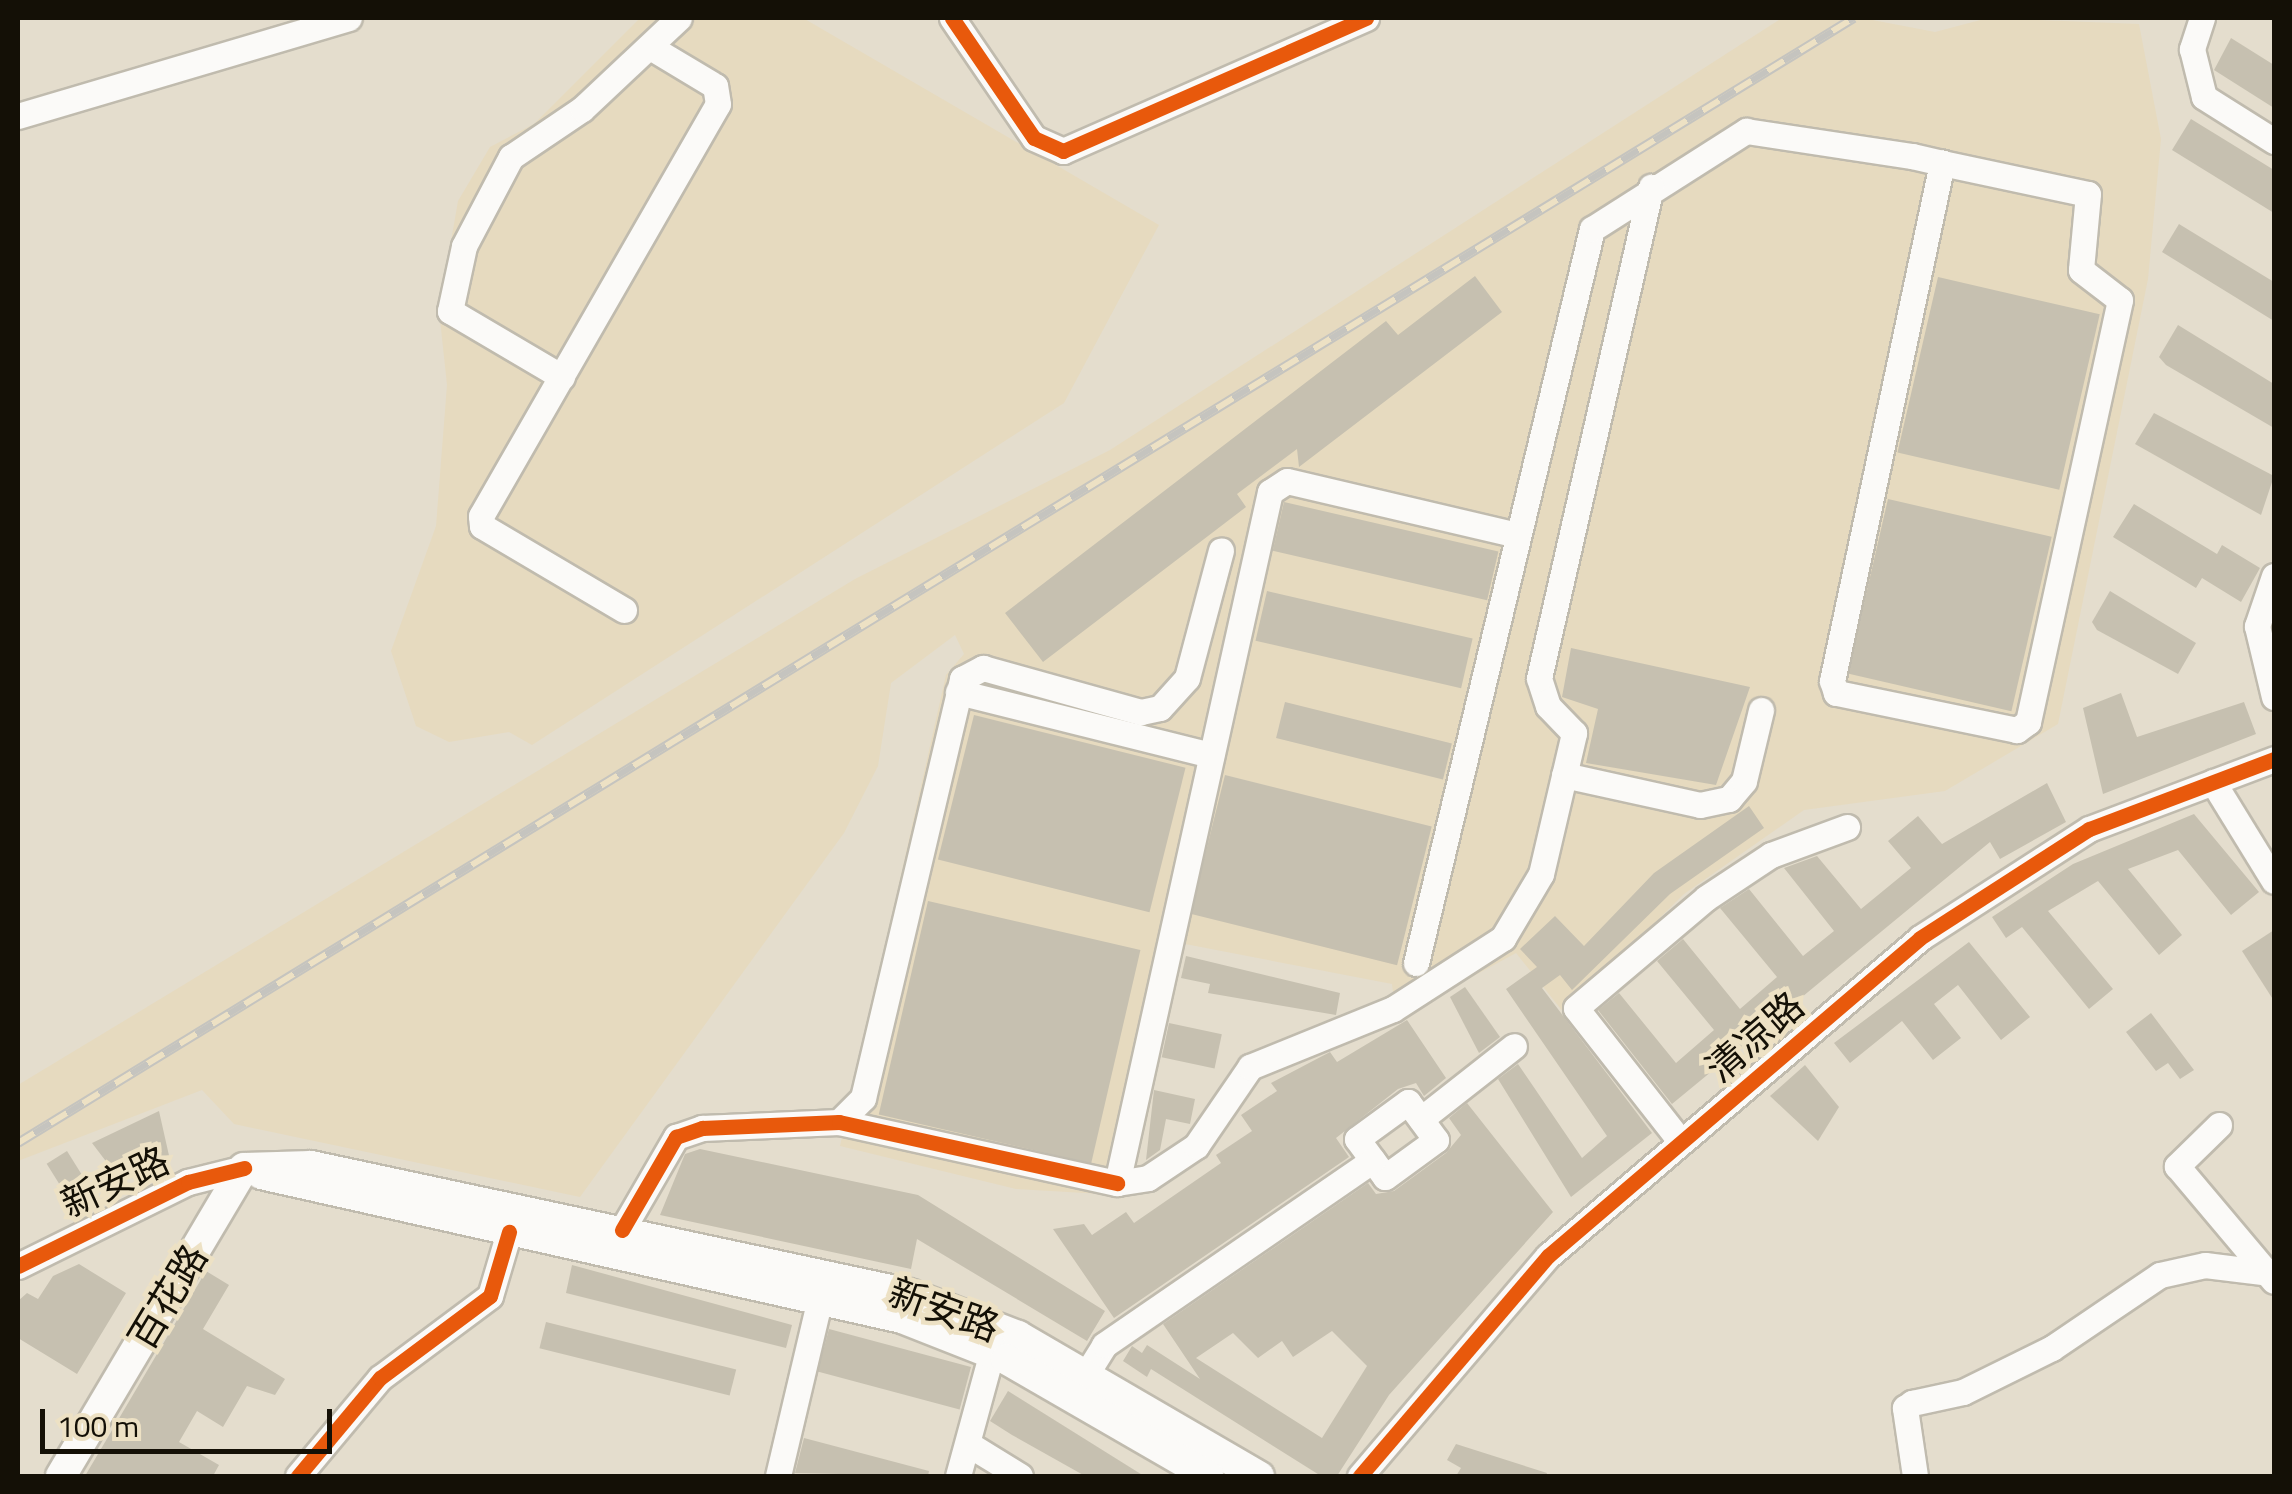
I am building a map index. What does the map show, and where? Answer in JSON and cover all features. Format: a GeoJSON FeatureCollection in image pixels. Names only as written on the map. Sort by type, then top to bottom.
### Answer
{"type":"FeatureCollection","features":[{"type":"Feature","properties":{"kind":"main road","name":"新安路"},"geometry":{"type":"LineString","coordinates":[[244,1168],[311,1166],[909,1294],[1006,1331],[1259,1476]]}},
{"type":"Feature","properties":{"kind":"main road","name":"新安路"},"geometry":{"type":"LineString","coordinates":[[244,1168],[510,1232],[820,1298],[992,1352],[1209,1476]]}},
{"type":"Feature","properties":{"kind":"main road","name":"百花路"},"geometry":{"type":"LineString","coordinates":[[60,1476],[244,1168]]}},
{"type":"Feature","properties":{"kind":"street"},"geometry":{"type":"LineString","coordinates":[[18,116],[348,18]]}},
{"type":"Feature","properties":{"kind":"street"},"geometry":{"type":"LineString","coordinates":[[562,378],[450,311],[458,268],[511,157],[650,47],[679,18]]}},
{"type":"Feature","properties":{"kind":"street"},"geometry":{"type":"LineString","coordinates":[[952,18],[1034,138],[1063,150],[1366,18]]}},
{"type":"Feature","properties":{"kind":"street"},"geometry":{"type":"LineString","coordinates":[[2202,18],[2192,49],[2204,97],[2274,140]]}},
{"type":"Feature","properties":{"kind":"street"},"geometry":{"type":"LineString","coordinates":[[624,610],[482,526],[718,104],[715,86],[650,47]]}},
{"type":"Feature","properties":{"kind":"street"},"geometry":{"type":"LineString","coordinates":[[1416,963],[1592,229],[1651,187],[1746,131],[1942,163],[2088,194],[2081,270],[2120,300],[2038,702],[2017,730],[1836,692],[1832,681],[1942,163]]}},
{"type":"Feature","properties":{"kind":"street"},"geometry":{"type":"LineString","coordinates":[[622,1230],[684,1133],[839,1122],[1117,1183],[1186,1156],[1250,1067],[1393,1008],[1490,950],[1534,891],[1574,734],[1548,706],[1539,678],[1651,187]]}},
{"type":"Feature","properties":{"kind":"street"},"geometry":{"type":"LineString","coordinates":[[1117,1183],[1275,486],[1287,481],[1517,535]]}},
{"type":"Feature","properties":{"kind":"street"},"geometry":{"type":"LineString","coordinates":[[839,1122],[863,1098],[958,692],[966,674],[983,668],[1142,712],[1160,708],[1187,678],[1221,550]]}},
{"type":"Feature","properties":{"kind":"street"},"geometry":{"type":"LineString","coordinates":[[2274,576],[2257,626],[2270,662],[2274,697]]}},
{"type":"Feature","properties":{"kind":"street"},"geometry":{"type":"LineString","coordinates":[[958,692],[1211,755]]}},
{"type":"Feature","properties":{"kind":"street"},"geometry":{"type":"LineString","coordinates":[[1564,775],[1700,804],[1729,798],[1744,782],[1760,710]]}},
{"type":"Feature","properties":{"kind":"street","name":"清凉路"},"geometry":{"type":"LineString","coordinates":[[1360,1476],[1510,1294],[1682,1142],[1979,894],[2089,829],[2274,758]]}},
{"type":"Feature","properties":{"kind":"street"},"geometry":{"type":"LineString","coordinates":[[2213,782],[2274,881]]}},
{"type":"Feature","properties":{"kind":"street"},"geometry":{"type":"LineString","coordinates":[[1682,1142],[1576,1008],[1706,898],[1770,856],[1848,826]]}},
{"type":"Feature","properties":{"kind":"street"},"geometry":{"type":"LineString","coordinates":[[1420,1119],[1514,1046]]}},
{"type":"Feature","properties":{"kind":"street"},"geometry":{"type":"LineString","coordinates":[[1408,1102],[1420,1119],[1436,1140],[1386,1177],[1357,1139],[1408,1102]]}},
{"type":"Feature","properties":{"kind":"street"},"geometry":{"type":"LineString","coordinates":[[2219,1125],[2177,1166],[2272,1277]]}},
{"type":"Feature","properties":{"kind":"street"},"geometry":{"type":"LineString","coordinates":[[1085,1376],[1104,1345],[1373,1160]]}},
{"type":"Feature","properties":{"kind":"street","name":"新安路"},"geometry":{"type":"LineString","coordinates":[[18,1266],[188,1182],[244,1168]]}},
{"type":"Feature","properties":{"kind":"street"},"geometry":{"type":"LineString","coordinates":[[298,1476],[380,1378],[490,1296],[510,1232]]}},
{"type":"Feature","properties":{"kind":"street"},"geometry":{"type":"LineString","coordinates":[[1916,1476],[1905,1408],[1912,1403],[1963,1392],[2052,1348],[2160,1275],[2204,1265],[2272,1277]]}},
{"type":"Feature","properties":{"kind":"street"},"geometry":{"type":"LineString","coordinates":[[778,1476],[820,1298]]}},
{"type":"Feature","properties":{"kind":"street"},"geometry":{"type":"LineString","coordinates":[[958,1476],[992,1352]]}},
{"type":"Feature","properties":{"kind":"street"},"geometry":{"type":"LineString","coordinates":[[968,1444],[1020,1476]]}},
{"type":"Feature","properties":{"kind":"shaded area"},"geometry":{"type":"Polygon","coordinates":[[[640,18],[803,18],[1159,225],[1064,403],[532,745],[509,732],[449,742],[416,726],[391,651],[436,526],[447,385],[439,310],[458,201],[490,147],[534,124],[640,18]]]}},
{"type":"Feature","properties":{"kind":"shaded area"},"geometry":{"type":"Polygon","coordinates":[[[1782,18],[1862,18],[1935,32],[1988,18],[2139,24],[2161,139],[2148,279],[2058,724],[1945,791],[1804,810],[1684,894],[1564,1013],[1516,953],[1396,1018],[1392,984],[1180,943],[1119,1195],[1016,1189],[840,1146],[946,675],[964,654],[955,635],[891,683],[878,766],[844,833],[580,1197],[234,1124],[202,1090],[18,1161],[18,1085],[855,579],[1110,450],[1782,18]]]}},
{"type":"Feature","properties":{"kind":"building"},"geometry":{"type":"Polygon","coordinates":[[[2231,38],[2274,65],[2274,108],[2214,70],[2231,38]]]}},
{"type":"Feature","properties":{"kind":"building"},"geometry":{"type":"Polygon","coordinates":[[[2191,119],[2274,170],[2274,213],[2172,150],[2191,119]]]}},
{"type":"Feature","properties":{"kind":"building"},"geometry":{"type":"Polygon","coordinates":[[[2179,224],[2274,282],[2274,321],[2162,252],[2179,224]]]}},
{"type":"Feature","properties":{"kind":"building"},"geometry":{"type":"Polygon","coordinates":[[[1475,276],[1502,312],[1299,467],[1297,449],[1237,494],[1246,507],[1043,662],[1005,613],[1386,321],[1398,335],[1475,276]]]}},
{"type":"Feature","properties":{"kind":"building"},"geometry":{"type":"Polygon","coordinates":[[[1938,277],[2100,314],[2059,490],[1898,452],[1938,277]]]}},
{"type":"Feature","properties":{"kind":"building"},"geometry":{"type":"Polygon","coordinates":[[[2178,325],[2274,384],[2274,428],[2166,365],[2159,357],[2178,325]]]}},
{"type":"Feature","properties":{"kind":"building"},"geometry":{"type":"Polygon","coordinates":[[[2154,413],[2274,476],[2261,515],[2135,444],[2154,413]]]}},
{"type":"Feature","properties":{"kind":"building"},"geometry":{"type":"Polygon","coordinates":[[[1888,499],[2052,537],[2011,711],[1848,673],[1888,499]]]}},
{"type":"Feature","properties":{"kind":"building"},"geometry":{"type":"Polygon","coordinates":[[[1284,502],[1498,551],[1487,600],[1273,551],[1284,502]]]}},
{"type":"Feature","properties":{"kind":"building"},"geometry":{"type":"Polygon","coordinates":[[[2134,504],[2217,554],[2222,545],[2260,568],[2241,602],[2202,578],[2196,588],[2113,537],[2134,504]]]}},
{"type":"Feature","properties":{"kind":"building"},"geometry":{"type":"Polygon","coordinates":[[[1267,591],[1473,638],[1461,688],[1256,641],[1267,591]]]}},
{"type":"Feature","properties":{"kind":"building"},"geometry":{"type":"Polygon","coordinates":[[[2110,591],[2196,643],[2178,674],[2097,630],[2092,622],[2110,591]]]}},
{"type":"Feature","properties":{"kind":"building"},"geometry":{"type":"Polygon","coordinates":[[[1571,648],[1750,687],[1716,785],[1586,763],[1598,709],[1562,697],[1571,648]]]}},
{"type":"Feature","properties":{"kind":"building"},"geometry":{"type":"Polygon","coordinates":[[[2121,693],[2137,737],[2244,702],[2256,734],[2103,794],[2083,708],[2121,693]]]}},
{"type":"Feature","properties":{"kind":"building"},"geometry":{"type":"Polygon","coordinates":[[[1285,702],[1452,744],[1443,780],[1276,738],[1285,702]]]}},
{"type":"Feature","properties":{"kind":"building"},"geometry":{"type":"Polygon","coordinates":[[[974,715],[1186,768],[1149,912],[938,860],[974,715]]]}},
{"type":"Feature","properties":{"kind":"building"},"geometry":{"type":"Polygon","coordinates":[[[1225,775],[1432,827],[1397,965],[1190,914],[1225,775]]]}},
{"type":"Feature","properties":{"kind":"building"},"geometry":{"type":"Polygon","coordinates":[[[2047,783],[2066,822],[2000,859],[1990,842],[1672,1104],[1598,1010],[1619,993],[1676,1063],[1714,1030],[1657,961],[1683,939],[1740,1009],[1777,977],[1720,908],[1749,889],[1803,956],[1834,931],[1784,868],[1817,856],[1861,909],[1911,868],[1888,841],[1918,816],[1942,844],[2047,783]]]}},
{"type":"Feature","properties":{"kind":"building"},"geometry":{"type":"Polygon","coordinates":[[[1749,806],[1764,828],[1670,894],[1572,990],[1560,975],[1542,988],[1652,1133],[1571,1197],[1498,1079],[1518,1064],[1582,1158],[1607,1136],[1506,989],[1537,967],[1520,949],[1555,916],[1584,946],[1654,873],[1749,806]]]}},
{"type":"Feature","properties":{"kind":"building"},"geometry":{"type":"Polygon","coordinates":[[[2194,814],[2259,892],[2231,915],[2178,850],[2128,869],[2182,935],[2159,955],[2098,881],[2048,911],[2113,989],[2089,1009],[2022,927],[2006,938],[1992,917],[2073,864],[2194,814]]]}},
{"type":"Feature","properties":{"kind":"building"},"geometry":{"type":"Polygon","coordinates":[[[928,901],[1140,950],[1091,1163],[879,1114],[928,901]]]}},
{"type":"Feature","properties":{"kind":"building"},"geometry":{"type":"Polygon","coordinates":[[[2274,930],[2274,1001],[2242,951],[2274,930]]]}},
{"type":"Feature","properties":{"kind":"building"},"geometry":{"type":"Polygon","coordinates":[[[1969,942],[2030,1017],[2001,1040],[1958,985],[1934,1004],[1961,1038],[1933,1060],[1902,1021],[1850,1063],[1834,1043],[1969,942]]]}},
{"type":"Feature","properties":{"kind":"building"},"geometry":{"type":"Polygon","coordinates":[[[1186,956],[1340,993],[1336,1015],[1208,993],[1210,984],[1181,978],[1186,956]]]}},
{"type":"Feature","properties":{"kind":"building"},"geometry":{"type":"Polygon","coordinates":[[[1465,987],[1500,1037],[1479,1053],[1450,997],[1465,987]]]}},
{"type":"Feature","properties":{"kind":"building"},"geometry":{"type":"Polygon","coordinates":[[[2151,1013],[2194,1070],[2180,1079],[2168,1063],[2156,1071],[2126,1032],[2151,1013]]]}},
{"type":"Feature","properties":{"kind":"building"},"geometry":{"type":"Polygon","coordinates":[[[1407,1020],[1446,1078],[1424,1096],[1416,1083],[1398,1089],[1336,1138],[1349,1157],[1114,1318],[1053,1229],[1084,1224],[1092,1235],[1126,1212],[1134,1223],[1221,1163],[1216,1155],[1252,1131],[1241,1115],[1277,1091],[1271,1083],[1330,1052],[1337,1062],[1407,1020]]]}},
{"type":"Feature","properties":{"kind":"building"},"geometry":{"type":"Polygon","coordinates":[[[1169,1023],[1222,1034],[1215,1068],[1162,1057],[1169,1023]]]}},
{"type":"Feature","properties":{"kind":"building"},"geometry":{"type":"Polygon","coordinates":[[[1805,1065],[1839,1107],[1818,1141],[1770,1096],[1805,1065]]]}},
{"type":"Feature","properties":{"kind":"building"},"geometry":{"type":"Polygon","coordinates":[[[1154,1090],[1195,1099],[1190,1124],[1166,1119],[1160,1150],[1146,1160],[1154,1090]]]}},
{"type":"Feature","properties":{"kind":"building"},"geometry":{"type":"Polygon","coordinates":[[[1467,1103],[1553,1212],[1389,1395],[1337,1476],[1321,1476],[1151,1369],[1147,1377],[1123,1361],[1132,1346],[1142,1353],[1147,1345],[1200,1379],[1163,1324],[1368,1183],[1376,1194],[1394,1191],[1446,1153],[1461,1135],[1449,1118],[1467,1103]],[[1332,1331],[1293,1357],[1282,1341],[1258,1358],[1233,1333],[1196,1358],[1322,1438],[1367,1366],[1332,1331]]]}},
{"type":"Feature","properties":{"kind":"building"},"geometry":{"type":"Polygon","coordinates":[[[159,1111],[170,1160],[152,1168],[149,1161],[121,1181],[92,1143],[159,1111]]]}},
{"type":"Feature","properties":{"kind":"building"},"geometry":{"type":"Polygon","coordinates":[[[700,1149],[918,1195],[1105,1311],[1087,1341],[917,1239],[911,1269],[660,1215],[685,1154],[700,1149]]]}},
{"type":"Feature","properties":{"kind":"building"},"geometry":{"type":"Polygon","coordinates":[[[67,1151],[98,1200],[77,1213],[47,1164],[67,1151]]]}},
{"type":"Feature","properties":{"kind":"building"},"geometry":{"type":"Polygon","coordinates":[[[79,1264],[126,1293],[77,1374],[18,1338],[18,1301],[27,1293],[38,1299],[53,1276],[79,1264]]]}},
{"type":"Feature","properties":{"kind":"building"},"geometry":{"type":"Polygon","coordinates":[[[572,1265],[792,1325],[786,1348],[566,1293],[572,1265]]]}},
{"type":"Feature","properties":{"kind":"building"},"geometry":{"type":"Polygon","coordinates":[[[206,1271],[229,1285],[203,1329],[285,1379],[275,1395],[247,1386],[223,1427],[197,1411],[179,1442],[219,1465],[213,1476],[85,1476],[206,1271]]]}},
{"type":"Feature","properties":{"kind":"building"},"geometry":{"type":"Polygon","coordinates":[[[546,1322],[736,1369],[730,1396],[539,1348],[546,1322]]]}},
{"type":"Feature","properties":{"kind":"building"},"geometry":{"type":"Polygon","coordinates":[[[829,1329],[971,1367],[960,1410],[818,1372],[829,1329]]]}},
{"type":"Feature","properties":{"kind":"building"},"geometry":{"type":"Polygon","coordinates":[[[1008,1391],[1144,1476],[1085,1476],[1012,1435],[990,1421],[1008,1391]]]}},
{"type":"Feature","properties":{"kind":"building"},"geometry":{"type":"Polygon","coordinates":[[[804,1438],[929,1471],[928,1476],[795,1473],[804,1438]]]}},
{"type":"Feature","properties":{"kind":"building"},"geometry":{"type":"Polygon","coordinates":[[[1456,1444],[1547,1473],[1546,1476],[1456,1476],[1461,1468],[1447,1460],[1456,1444]]]}},
{"type":"Feature","properties":{"kind":"railway"},"geometry":{"type":"LineString","coordinates":[[18,1143],[1854,18]]}},
{"type":"Feature","properties":{"kind":"cycle path"},"geometry":{"type":"LineString","coordinates":[[952,18],[1034,138],[1063,151],[1366,18]]}},
{"type":"Feature","properties":{"kind":"cycle path"},"geometry":{"type":"LineString","coordinates":[[1360,1476],[1548,1256],[1920,938],[2089,829],[2274,759]]}},
{"type":"Feature","properties":{"kind":"cycle path"},"geometry":{"type":"LineString","coordinates":[[622,1230],[676,1137],[702,1128],[839,1122],[1117,1183]]}},
{"type":"Feature","properties":{"kind":"cycle path"},"geometry":{"type":"LineString","coordinates":[[18,1266],[188,1182],[244,1168]]}},
{"type":"Feature","properties":{"kind":"cycle path"},"geometry":{"type":"LineString","coordinates":[[298,1476],[380,1378],[490,1296],[509,1232]]}}]}
